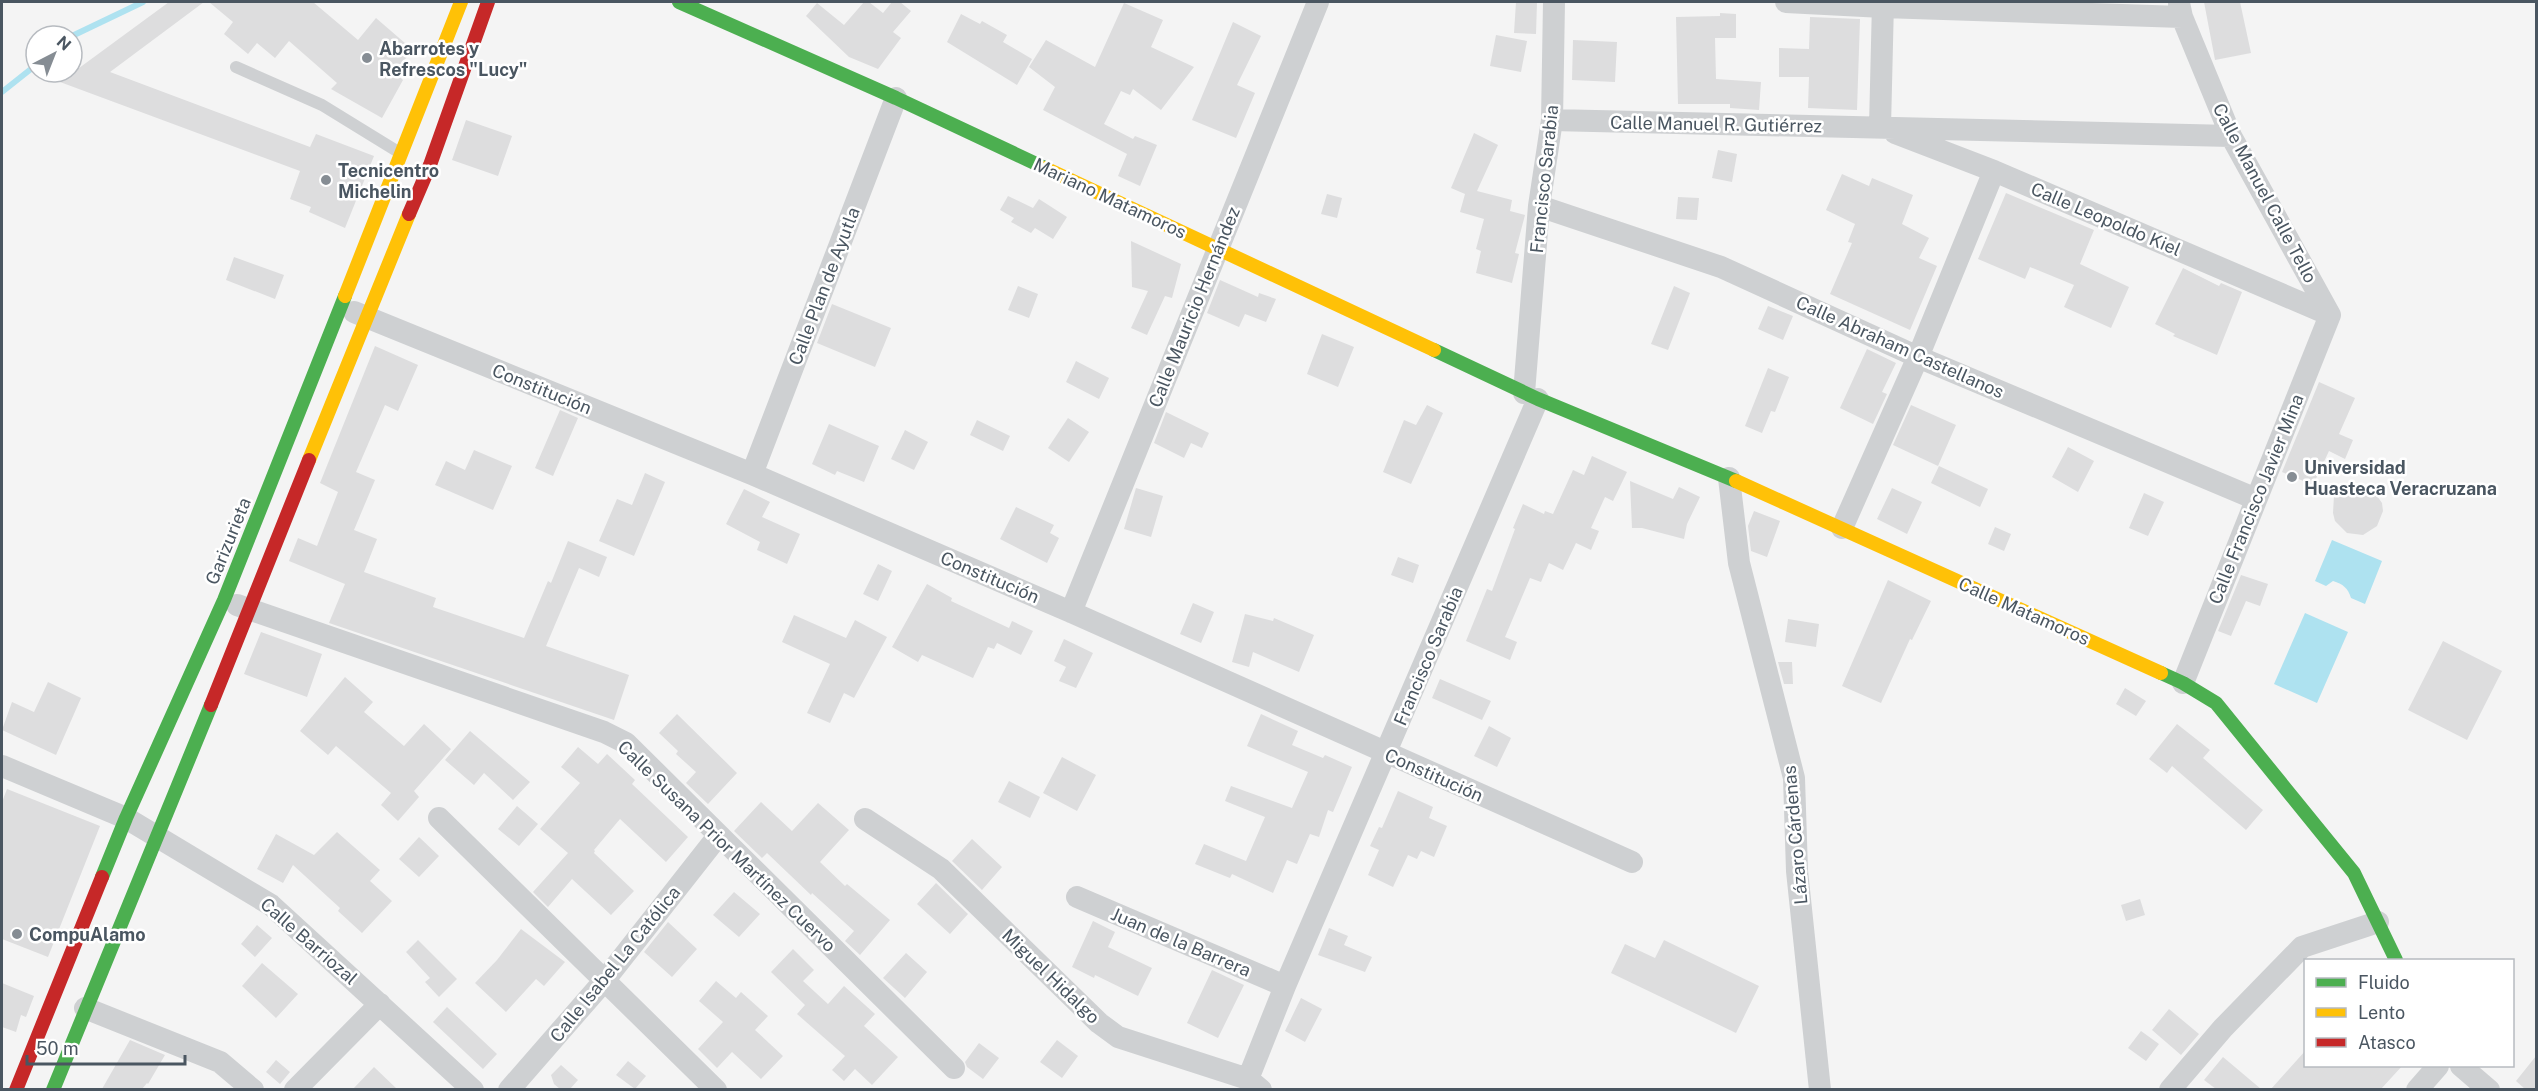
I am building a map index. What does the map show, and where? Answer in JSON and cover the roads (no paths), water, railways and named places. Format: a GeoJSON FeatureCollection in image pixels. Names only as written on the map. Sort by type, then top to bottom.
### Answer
{"type":"FeatureCollection","features":[{"type":"Feature","properties":{"kind":"main road","name":"Garizurieta"},"geometry":{"type":"LineString","coordinates":[[52,1089],[158,838],[366,317],[416,160],[462,2]]}},
{"type":"Feature","properties":{"kind":"main road","name":"Garizurieta"},"geometry":{"type":"LineString","coordinates":[[16,1089],[126,818],[224,600],[342,307],[416,160],[488,2]]}},
{"type":"Feature","properties":{"kind":"main road","name":"Mariano Matamoros"},"geometry":{"type":"LineString","coordinates":[[679,2],[897,98],[1531,396]]}},
{"type":"Feature","properties":{"kind":"main road","name":"Calle Matamoros"},"geometry":{"type":"LineString","coordinates":[[1531,396],[1729,478],[1842,528],[2183,683],[2216,703],[2354,873],[2396,959]]}},
{"type":"Feature","properties":{"kind":"street","name":"Calle Mauricio Hernández"},"geometry":{"type":"LineString","coordinates":[[1071,612],[1318,2]]}},
{"type":"Feature","properties":{"kind":"street","name":"Francisco Sarabia"},"geometry":{"type":"LineString","coordinates":[[1254,1084],[1285,986],[1386,754],[1531,396],[1539,206],[1552,120],[1554,2]]}},
{"type":"Feature","properties":{"kind":"street"},"geometry":{"type":"LineString","coordinates":[[1786,2],[2180,9]]}},
{"type":"Feature","properties":{"kind":"street"},"geometry":{"type":"LineString","coordinates":[[1880,127],[1883,4]]}},
{"type":"Feature","properties":{"kind":"street","name":"Calle Manuel Calle Tello"},"geometry":{"type":"LineString","coordinates":[[2180,9],[2231,136],[2330,315]]}},
{"type":"Feature","properties":{"kind":"street","name":"Calle Plan de Ayutla"},"geometry":{"type":"LineString","coordinates":[[752,474],[897,98]]}},
{"type":"Feature","properties":{"kind":"street","name":"Calle Manuel R. Gutiérrez"},"geometry":{"type":"LineString","coordinates":[[1552,120],[2231,136]]}},
{"type":"Feature","properties":{"kind":"street","name":"Calle Leopoldo Kiel"},"geometry":{"type":"LineString","coordinates":[[1880,127],[1994,171],[2330,315]]}},
{"type":"Feature","properties":{"kind":"street"},"geometry":{"type":"LineString","coordinates":[[1842,528],[1918,357],[1994,171]]}},
{"type":"Feature","properties":{"kind":"street","name":"Calle Abraham Castellanos"},"geometry":{"type":"LineString","coordinates":[[1539,206],[1721,267],[1918,357],[2256,499]]}},
{"type":"Feature","properties":{"kind":"street","name":"Constitución"},"geometry":{"type":"LineString","coordinates":[[342,307],[752,474],[1071,612],[1632,862]]}},
{"type":"Feature","properties":{"kind":"street","name":"Calle Francisco Javier Mina"},"geometry":{"type":"LineString","coordinates":[[2183,683],[2330,315]]}},
{"type":"Feature","properties":{"kind":"street","name":"Lázaro Cárdenas"},"geometry":{"type":"LineString","coordinates":[[1729,478],[1738,563],[1794,778],[1797,871],[1820,1089]]}},
{"type":"Feature","properties":{"kind":"street","name":"Calle Susana Prior Martínez Cuervo"},"geometry":{"type":"LineString","coordinates":[[224,600],[604,732],[626,743],[954,1068]]}},
{"type":"Feature","properties":{"kind":"street","name":"Calle Barriozal"},"geometry":{"type":"LineString","coordinates":[[2,766],[126,818],[271,905],[473,1089]]}},
{"type":"Feature","properties":{"kind":"street"},"geometry":{"type":"LineString","coordinates":[[439,819],[716,1089]]}},
{"type":"Feature","properties":{"kind":"street","name":"Miguel Hidalgo"},"geometry":{"type":"LineString","coordinates":[[865,819],[941,868],[1099,1023],[1118,1037],[1254,1084]]}},
{"type":"Feature","properties":{"kind":"street","name":"Calle Isabel La Católica"},"geometry":{"type":"LineString","coordinates":[[509,1089],[604,981],[718,836]]}},
{"type":"Feature","properties":{"kind":"street","name":"Juan de la Barrera"},"geometry":{"type":"LineString","coordinates":[[1077,897],[1285,986]]}},
{"type":"Feature","properties":{"kind":"street"},"geometry":{"type":"LineString","coordinates":[[2170,1089],[2223,1028],[2302,947],[2378,922]]}},
{"type":"Feature","properties":{"kind":"street"},"geometry":{"type":"LineString","coordinates":[[295,1089],[380,1004]]}},
{"type":"Feature","properties":{"kind":"street"},"geometry":{"type":"LineString","coordinates":[[85,1008],[220,1062],[253,1089]]}},
{"type":"Feature","properties":{"kind":"street"},"geometry":{"type":"LineString","coordinates":[[2417,1089],[2436,1067]]}},
{"type":"Feature","properties":{"kind":"street"},"geometry":{"type":"LineString","coordinates":[[2463,1067],[2488,1089]]}},
{"type":"Feature","properties":{"kind":"lane"},"geometry":{"type":"LineString","coordinates":[[236,67],[322,105],[416,160]]}},
{"type":"Feature","properties":{"kind":"water"},"geometry":{"type":"Polygon","coordinates":[[[2332,540],[2382,561],[2365,604],[2351,598],[2347,589],[2340,584],[2333,581],[2326,586],[2315,581],[2332,540]]]}},
{"type":"Feature","properties":{"kind":"water"},"geometry":{"type":"Polygon","coordinates":[[[2305,613],[2348,632],[2317,703],[2274,684],[2305,613]]]}},
{"type":"Feature","properties":{"kind":"waterway"},"geometry":{"type":"LineString","coordinates":[[84,30],[143,2]]}},
{"type":"Feature","properties":{"kind":"waterway"},"geometry":{"type":"LineString","coordinates":[[2,92],[24,75]]}},
{"type":"Feature","properties":{"kind":"place","name":"Abarrotes y Refrescos \"Lucy\""},"geometry":{"type":"Point","coordinates":[367,58]}},
{"type":"Feature","properties":{"kind":"place","name":"Tecnicentro Michelin"},"geometry":{"type":"Point","coordinates":[326,180]}},
{"type":"Feature","properties":{"kind":"place","name":"Universidad Huasteca Veracruzana"},"geometry":{"type":"Point","coordinates":[2292,477]}},
{"type":"Feature","properties":{"kind":"place","name":"CompuAlamo"},"geometry":{"type":"Point","coordinates":[17,934]}}]}
